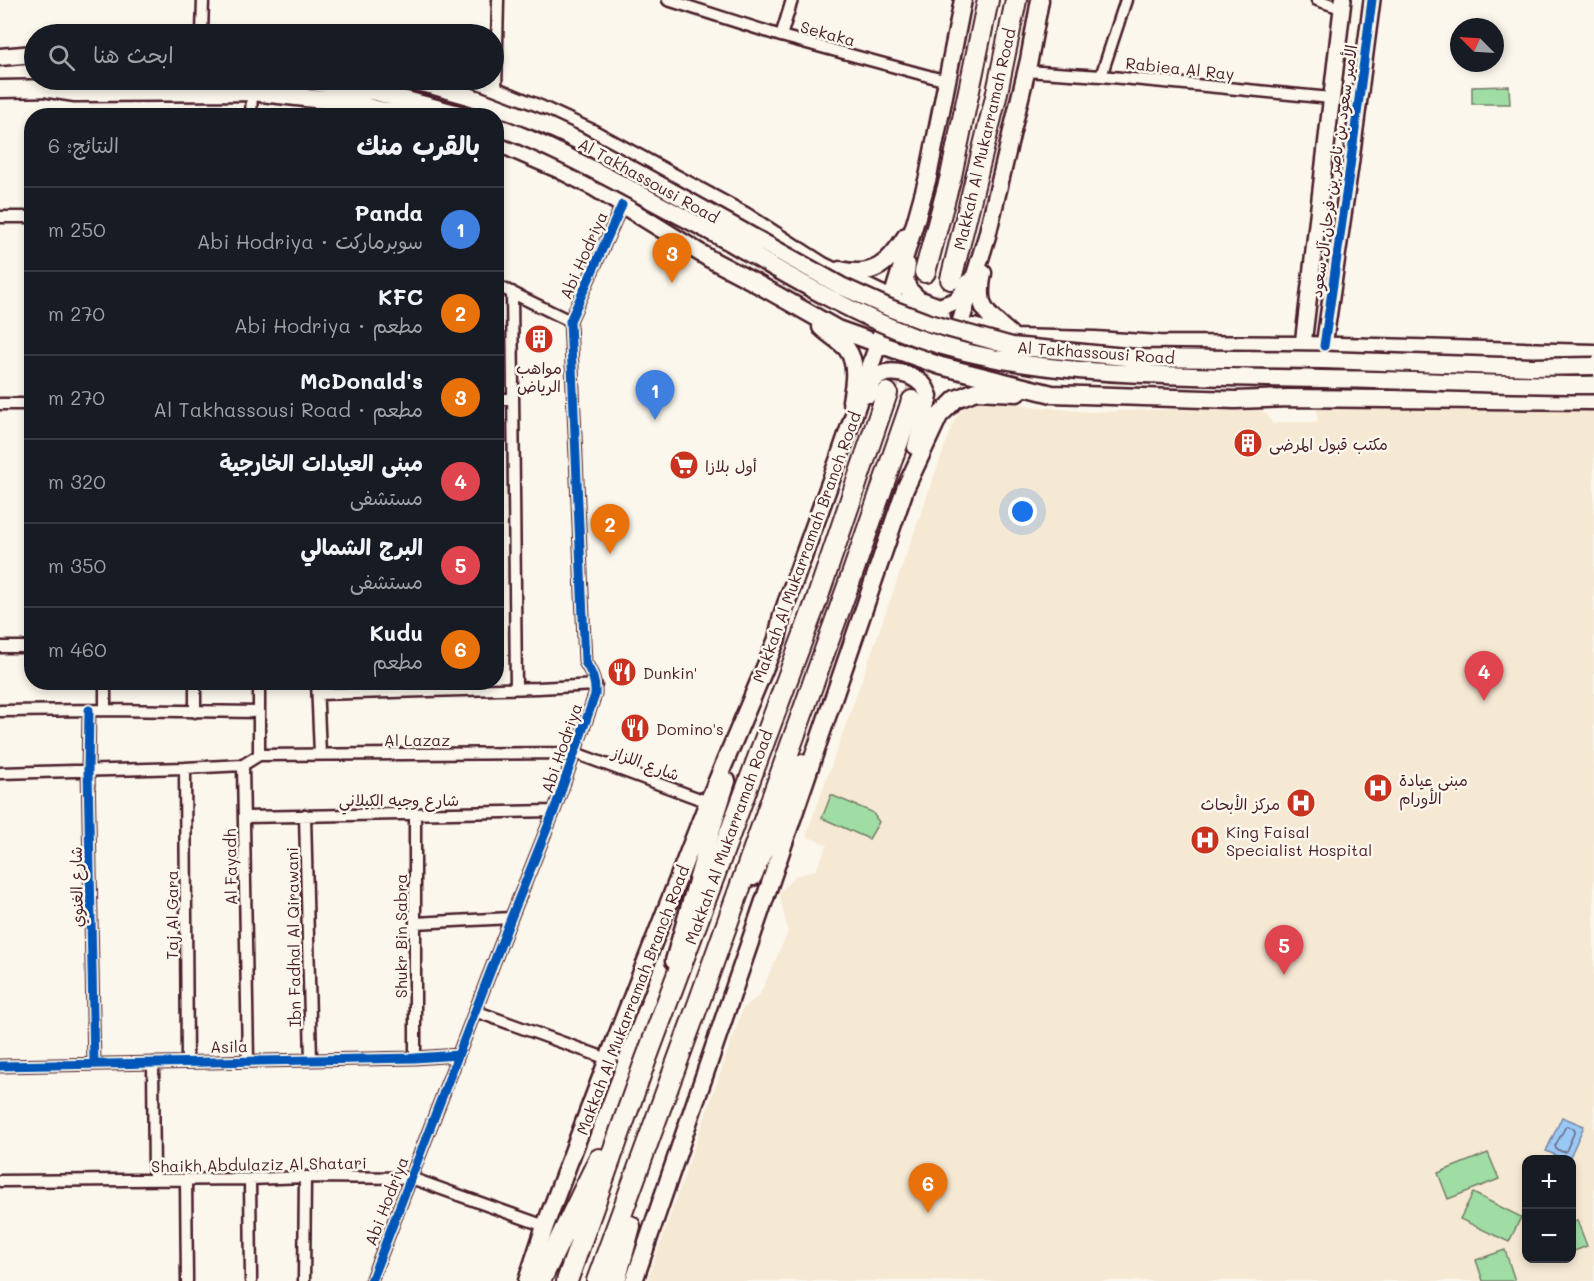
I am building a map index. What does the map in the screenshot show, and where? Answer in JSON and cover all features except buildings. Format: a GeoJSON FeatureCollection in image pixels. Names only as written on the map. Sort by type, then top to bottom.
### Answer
{"type":"FeatureCollection","features":[{"type":"Feature","properties":{"kind":"highway","name":"Makkah Al Mukarramah Road"},"geometry":{"type":"LineString","coordinates":[[925,272],[951,176],[988,0]]}},
{"type":"Feature","properties":{"kind":"highway","name":"Makkah Al Mukarramah Road"},"geometry":{"type":"LineString","coordinates":[[951,279],[996,97],[1016,0]]}},
{"type":"Feature","properties":{"kind":"highway","name":"Makkah Al Mukarramah Road"},"geometry":{"type":"LineString","coordinates":[[567,1281],[642,1070],[816,602],[887,393]]}},
{"type":"Feature","properties":{"kind":"highway","name":"Makkah Al Mukarramah Road"},"geometry":{"type":"LineString","coordinates":[[597,1281],[659,1114],[912,401]]}},
{"type":"Feature","properties":{"kind":"highway"},"geometry":{"type":"LineString","coordinates":[[540,1281],[642,1070]]}},
{"type":"Feature","properties":{"kind":"highway"},"geometry":{"type":"LineString","coordinates":[[615,1281],[659,1114]]}},
{"type":"Feature","properties":{"kind":"main road","name":"Makkah Al Mukarramah Branch Road"},"geometry":{"type":"LineString","coordinates":[[527,1281],[545,1226],[608,1059],[708,802],[777,639],[782,615],[878,344],[928,177],[963,0]]}},
{"type":"Feature","properties":{"kind":"main road"},"geometry":{"type":"LineString","coordinates":[[878,344],[925,347],[942,340],[960,324],[987,236],[1040,0]]}},
{"type":"Feature","properties":{"kind":"main road"},"geometry":{"type":"LineString","coordinates":[[0,58],[24,55]]}},
{"type":"Feature","properties":{"kind":"main road"},"geometry":{"type":"LineString","coordinates":[[0,58],[24,59]]}},
{"type":"Feature","properties":{"kind":"main road"},"geometry":{"type":"LineString","coordinates":[[0,89],[24,89]]}},
{"type":"Feature","properties":{"kind":"main road"},"geometry":{"type":"LineString","coordinates":[[56,90],[75,93],[252,92],[369,108]]}},
{"type":"Feature","properties":{"kind":"main road"},"geometry":{"type":"LineString","coordinates":[[363,90],[436,108]]}},
{"type":"Feature","properties":{"kind":"main road","name":"Al Takhassousi Road"},"geometry":{"type":"LineString","coordinates":[[448,90],[502,108]]}},
{"type":"Feature","properties":{"kind":"main road"},"geometry":{"type":"LineString","coordinates":[[492,90],[592,133],[745,216],[823,266],[928,314],[1014,338],[1159,344],[1303,345],[1594,353]]}},
{"type":"Feature","properties":{"kind":"main road","name":"Al Takhassousi Road"},"geometry":{"type":"LineString","coordinates":[[504,109],[545,125],[618,162],[841,286],[930,323],[1012,346],[1136,358],[1323,360],[1532,367],[1594,366]]}},
{"type":"Feature","properties":{"kind":"main road","name":"Al Takhassousi Road"},"geometry":{"type":"LineString","coordinates":[[504,129],[584,165],[848,309],[907,334],[959,351],[1056,368],[1129,374],[1594,385]]}},
{"type":"Feature","properties":{"kind":"main road"},"geometry":{"type":"LineString","coordinates":[[504,146],[567,174],[710,259],[837,329],[941,366],[1052,394]]}},
{"type":"Feature","properties":{"kind":"main road"},"geometry":{"type":"LineString","coordinates":[[823,266],[848,272],[862,273],[873,270],[883,264],[898,248],[916,220]]}},
{"type":"Feature","properties":{"kind":"main road"},"geometry":{"type":"LineString","coordinates":[[916,220],[905,278],[908,289],[918,299],[939,307],[956,301],[962,294],[987,236]]}},
{"type":"Feature","properties":{"kind":"main road"},"geometry":{"type":"LineString","coordinates":[[987,236],[980,287],[983,308],[1014,338]]}},
{"type":"Feature","properties":{"kind":"main road"},"geometry":{"type":"LineString","coordinates":[[807,313],[846,348],[854,362],[854,388],[842,432],[839,458]]}},
{"type":"Feature","properties":{"kind":"main road"},"geometry":{"type":"LineString","coordinates":[[1014,338],[1002,345],[998,354],[999,369],[1052,394]]}},
{"type":"Feature","properties":{"kind":"main road"},"geometry":{"type":"LineString","coordinates":[[634,1281],[905,489],[929,396],[924,385],[911,375],[899,373],[885,374],[874,380],[854,434],[839,458]]}},
{"type":"Feature","properties":{"kind":"main road"},"geometry":{"type":"LineString","coordinates":[[905,489],[939,417],[956,399],[976,391],[1235,400],[1290,398],[1594,401]]}},
{"type":"Feature","properties":{"kind":"main road"},"geometry":{"type":"LineString","coordinates":[[642,1070],[714,822],[777,639]]}},
{"type":"Feature","properties":{"kind":"main road"},"geometry":{"type":"LineString","coordinates":[[699,1002],[853,643]]}},
{"type":"Feature","properties":{"kind":"street"},"geometry":{"type":"LineString","coordinates":[[202,24],[203,0]]}},
{"type":"Feature","properties":{"kind":"street"},"geometry":{"type":"LineString","coordinates":[[497,24],[498,0]]}},
{"type":"Feature","properties":{"kind":"street","name":"Sekaka"},"geometry":{"type":"LineString","coordinates":[[668,0],[781,36],[947,81]]}},
{"type":"Feature","properties":{"kind":"street"},"geometry":{"type":"LineString","coordinates":[[781,36],[792,0]]}},
{"type":"Feature","properties":{"kind":"street"},"geometry":{"type":"LineString","coordinates":[[1101,76],[1126,0]]}},
{"type":"Feature","properties":{"kind":"street"},"geometry":{"type":"LineString","coordinates":[[1317,0],[1342,4]]}},
{"type":"Feature","properties":{"kind":"street","name":"الأمير سعود بن ناصر بن فرحان آل سعود"},"geometry":{"type":"LineString","coordinates":[[1324,346],[1372,0]]}},
{"type":"Feature","properties":{"kind":"street","name":"الأمير سعود بن ناصر بن فرحان آل سعود"},"geometry":{"type":"LineString","coordinates":[[1303,345],[1342,4]]}},
{"type":"Feature","properties":{"kind":"street","name":"Rabiea Al Ray"},"geometry":{"type":"LineString","coordinates":[[1025,71],[1331,98]]}},
{"type":"Feature","properties":{"kind":"street"},"geometry":{"type":"LineString","coordinates":[[251,108],[252,92]]}},
{"type":"Feature","properties":{"kind":"street","name":"Abi Hodriya"},"geometry":{"type":"LineString","coordinates":[[371,1281],[554,811],[595,694],[596,685],[585,662],[570,321],[622,205]]}},
{"type":"Feature","properties":{"kind":"street"},"geometry":{"type":"LineString","coordinates":[[0,217],[24,217]]}},
{"type":"Feature","properties":{"kind":"street"},"geometry":{"type":"LineString","coordinates":[[504,288],[570,321]]}},
{"type":"Feature","properties":{"kind":"street"},"geometry":{"type":"LineString","coordinates":[[512,292],[516,688]]}},
{"type":"Feature","properties":{"kind":"street"},"geometry":{"type":"LineString","coordinates":[[504,399],[513,399]]}},
{"type":"Feature","properties":{"kind":"street"},"geometry":{"type":"LineString","coordinates":[[0,404],[24,404]]}},
{"type":"Feature","properties":{"kind":"street"},"geometry":{"type":"LineString","coordinates":[[0,647],[24,646]]}},
{"type":"Feature","properties":{"kind":"street"},"geometry":{"type":"LineString","coordinates":[[504,688],[596,685]]}},
{"type":"Feature","properties":{"kind":"street"},"geometry":{"type":"LineString","coordinates":[[105,690],[105,710]]}},
{"type":"Feature","properties":{"kind":"street"},"geometry":{"type":"LineString","coordinates":[[195,690],[195,712]]}},
{"type":"Feature","properties":{"kind":"street"},"geometry":{"type":"LineString","coordinates":[[0,773],[243,765],[259,755],[259,690]]}},
{"type":"Feature","properties":{"kind":"street"},"geometry":{"type":"LineString","coordinates":[[317,690],[320,754]]}},
{"type":"Feature","properties":{"kind":"street","name":"شارع الغنوي"},"geometry":{"type":"LineString","coordinates":[[88,710],[94,1064]]}},
{"type":"Feature","properties":{"kind":"street"},"geometry":{"type":"LineString","coordinates":[[0,711],[259,712]]}},
{"type":"Feature","properties":{"kind":"street","name":"شارع اللزاز"},"geometry":{"type":"LineString","coordinates":[[575,753],[708,802]]}},
{"type":"Feature","properties":{"kind":"street","name":"Al Lazaz"},"geometry":{"type":"LineString","coordinates":[[259,755],[575,753]]}},
{"type":"Feature","properties":{"kind":"street","name":"Al Fayadh"},"geometry":{"type":"LineString","coordinates":[[243,765],[248,1061]]}},
{"type":"Feature","properties":{"kind":"street","name":"Taj Al Gara"},"geometry":{"type":"LineString","coordinates":[[185,768],[187,1062]]}},
{"type":"Feature","properties":{"kind":"street","name":"شارع وجيه الكيلاني"},"geometry":{"type":"LineString","coordinates":[[245,817],[305,814],[415,815],[554,811]]}},
{"type":"Feature","properties":{"kind":"street","name":"Ibn Fadhal Al Qirawani"},"geometry":{"type":"LineString","coordinates":[[305,814],[310,1059]]}},
{"type":"Feature","properties":{"kind":"street","name":"Shukr Bin Sabra"},"geometry":{"type":"LineString","coordinates":[[415,815],[415,1058]]}},
{"type":"Feature","properties":{"kind":"street"},"geometry":{"type":"LineString","coordinates":[[415,923],[511,918]]}},
{"type":"Feature","properties":{"kind":"street"},"geometry":{"type":"LineString","coordinates":[[475,1011],[608,1059]]}},
{"type":"Feature","properties":{"kind":"street","name":"Asila"},"geometry":{"type":"LineString","coordinates":[[0,1065],[415,1058],[458,1055]]}},
{"type":"Feature","properties":{"kind":"street"},"geometry":{"type":"LineString","coordinates":[[153,1063],[154,1180]]}},
{"type":"Feature","properties":{"kind":"street"},"geometry":{"type":"LineString","coordinates":[[304,1281],[305,1177]]}},
{"type":"Feature","properties":{"kind":"street","name":"Shaikh Abdulaziz Al Shatari"},"geometry":{"type":"LineString","coordinates":[[0,1180],[411,1178],[545,1226]]}},
{"type":"Feature","properties":{"kind":"street"},"geometry":{"type":"LineString","coordinates":[[249,1179],[251,1281]]}},
{"type":"Feature","properties":{"kind":"street"},"geometry":{"type":"LineString","coordinates":[[186,1180],[187,1281]]}},
{"type":"Feature","properties":{"kind":"shaded area","name":"King Faisal Specialist Hospital"},"geometry":{"type":"Polygon","coordinates":[[[981,398],[1089,412],[1250,409],[1266,413],[1273,424],[1317,422],[1317,409],[1440,406],[1594,407],[1594,1281],[647,1281],[743,1008],[759,996],[788,932],[779,893],[795,876],[816,870],[827,845],[806,836],[958,414],[969,402],[981,398]]]}},
{"type":"Feature","properties":{"kind":"green space"},"geometry":{"type":"Polygon","coordinates":[[[1509,86],[1510,104],[1472,104],[1472,87],[1509,86]]]}},
{"type":"Feature","properties":{"kind":"green space"},"geometry":{"type":"Polygon","coordinates":[[[831,795],[872,812],[879,822],[869,839],[822,818],[831,795]]]}},
{"type":"Feature","properties":{"kind":"green space"},"geometry":{"type":"Polygon","coordinates":[[[1488,1153],[1499,1179],[1448,1199],[1438,1173],[1488,1153]]]}},
{"type":"Feature","properties":{"kind":"green space"},"geometry":{"type":"Polygon","coordinates":[[[1473,1193],[1521,1217],[1509,1242],[1460,1219],[1473,1193]]]}},
{"type":"Feature","properties":{"kind":"green space"},"geometry":{"type":"Polygon","coordinates":[[[1576,1220],[1587,1246],[1576,1250],[1576,1220]]]}},
{"type":"Feature","properties":{"kind":"green space"},"geometry":{"type":"Polygon","coordinates":[[[1505,1250],[1515,1281],[1483,1281],[1476,1260],[1505,1250]]]}},
{"type":"Feature","properties":{"kind":"water"},"geometry":{"type":"Polygon","coordinates":[[[1562,1117],[1584,1126],[1571,1155],[1555,1155],[1546,1151],[1562,1117]]]}},
{"type":"Feature","properties":{"kind":"tunnel"},"geometry":{"type":"LineString","coordinates":[[887,393],[925,272]]}},
{"type":"Feature","properties":{"kind":"tunnel"},"geometry":{"type":"LineString","coordinates":[[912,401],[951,279]]}},
{"type":"Feature","properties":{"kind":"cycle path"},"geometry":{"type":"LineString","coordinates":[[1324,346],[1372,0]]}},
{"type":"Feature","properties":{"kind":"cycle path"},"geometry":{"type":"LineString","coordinates":[[371,1281],[554,811],[595,695],[593,678],[585,662],[570,321],[622,205]]}},
{"type":"Feature","properties":{"kind":"cycle path"},"geometry":{"type":"LineString","coordinates":[[89,710],[88,771],[94,1064]]}},
{"type":"Feature","properties":{"kind":"cycle path"},"geometry":{"type":"LineString","coordinates":[[0,1066],[415,1058],[458,1055]]}},
{"type":"Feature","properties":{"kind":"place","name":"McDonald's"},"geometry":{"type":"Point","coordinates":[672,283]}},
{"type":"Feature","properties":{"kind":"place","name":"مواهب الرياض"},"geometry":{"type":"Point","coordinates":[539,339]}},
{"type":"Feature","properties":{"kind":"place","name":"Panda"},"geometry":{"type":"Point","coordinates":[655,420]}},
{"type":"Feature","properties":{"kind":"place","name":"مكتب قبول المرضى"},"geometry":{"type":"Point","coordinates":[1248,443]}},
{"type":"Feature","properties":{"kind":"place","name":"أول بلازا"},"geometry":{"type":"Point","coordinates":[684,465]}},
{"type":"Feature","properties":{"kind":"place","name":"KFC"},"geometry":{"type":"Point","coordinates":[610,554]}},
{"type":"Feature","properties":{"kind":"place","name":"Dunkin'"},"geometry":{"type":"Point","coordinates":[622,672]}},
{"type":"Feature","properties":{"kind":"place","name":"مبنى العيادات الخارجية"},"geometry":{"type":"Point","coordinates":[1484,701]}},
{"type":"Feature","properties":{"kind":"place","name":"Domino's"},"geometry":{"type":"Point","coordinates":[635,728]}},
{"type":"Feature","properties":{"kind":"place","name":"مبنى عيادة الأورام"},"geometry":{"type":"Point","coordinates":[1378,788]}},
{"type":"Feature","properties":{"kind":"place","name":"مركز الأبحاث"},"geometry":{"type":"Point","coordinates":[1301,803]}},
{"type":"Feature","properties":{"kind":"place","name":"King Faisal Specialist Hospital"},"geometry":{"type":"Point","coordinates":[1205,840]}},
{"type":"Feature","properties":{"kind":"place","name":"البرج الشمالي"},"geometry":{"type":"Point","coordinates":[1284,975]}},
{"type":"Feature","properties":{"kind":"place","name":"Kudu"},"geometry":{"type":"Point","coordinates":[928,1213]}}]}
